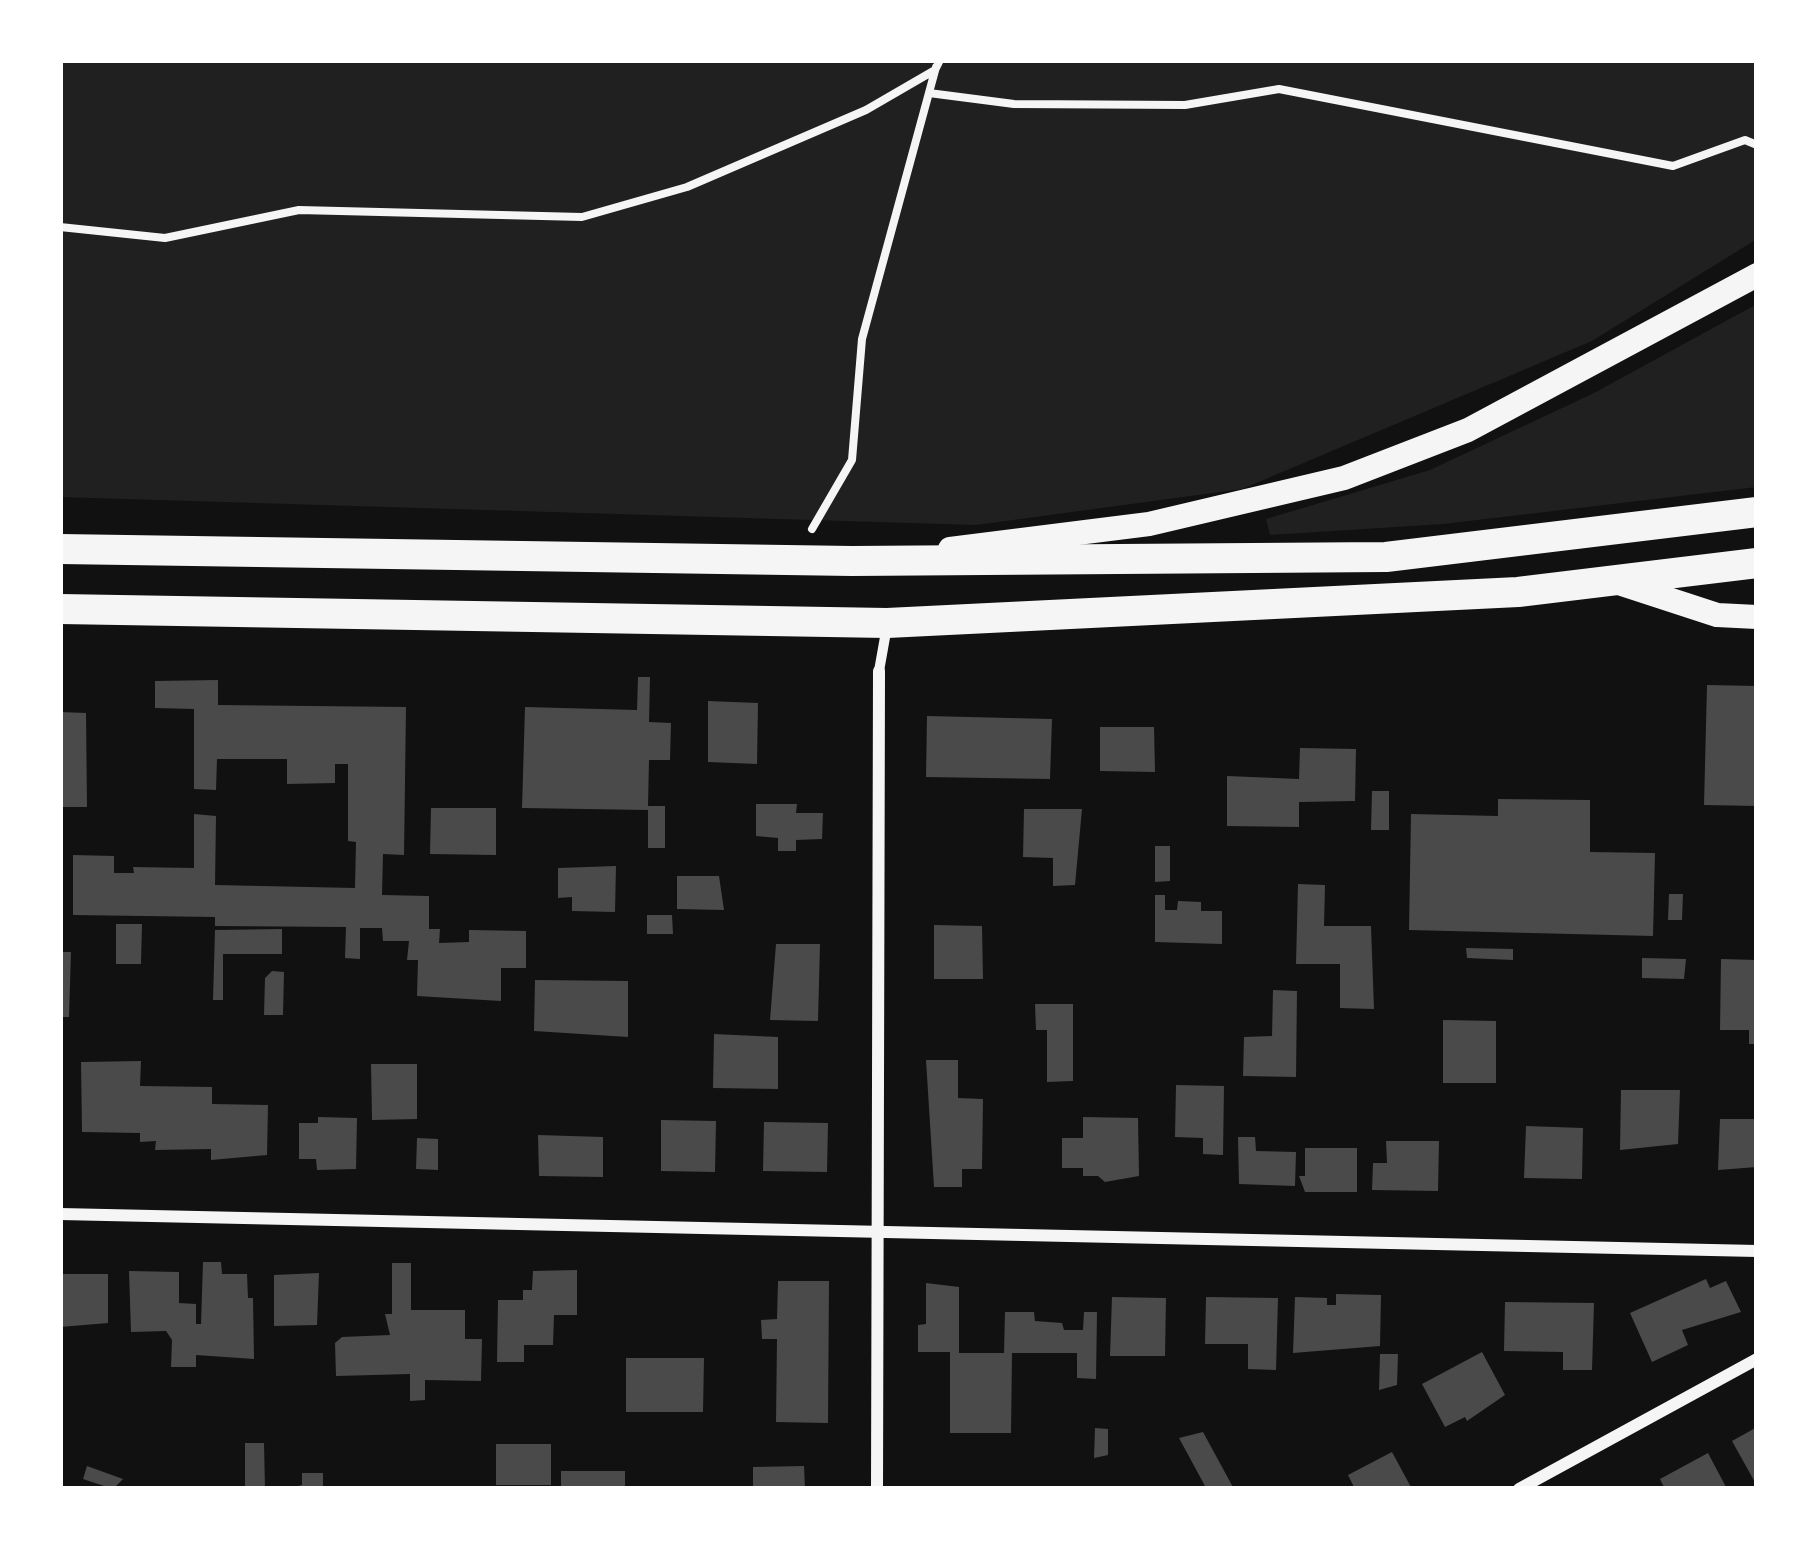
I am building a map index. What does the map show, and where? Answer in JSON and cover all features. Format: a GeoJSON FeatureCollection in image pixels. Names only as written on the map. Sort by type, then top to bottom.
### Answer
{"type":"FeatureCollection","features":[{"type":"Feature","properties":{"kind":"main road"},"geometry":{"type":"LineString","coordinates":[[852,561],[1149,524],[1345,478],[1468,430],[1757,275]]}},
{"type":"Feature","properties":{"kind":"main road"},"geometry":{"type":"LineString","coordinates":[[60,549],[852,561],[1386,557],[1757,512]]}},
{"type":"Feature","properties":{"kind":"main road"},"geometry":{"type":"LineString","coordinates":[[60,609],[887,622],[1622,584],[1757,563]]}},
{"type":"Feature","properties":{"kind":"main road"},"geometry":{"type":"LineString","coordinates":[[1622,584],[1717,615],[1757,616]]}},
{"type":"Feature","properties":{"kind":"street"},"geometry":{"type":"LineString","coordinates":[[877,1489],[879,670],[887,622]]}},
{"type":"Feature","properties":{"kind":"street"},"geometry":{"type":"LineString","coordinates":[[60,1214],[1757,1251]]}},
{"type":"Feature","properties":{"kind":"street"},"geometry":{"type":"LineString","coordinates":[[1519,1489],[1757,1359]]}},
{"type":"Feature","properties":{"kind":"path"},"geometry":{"type":"LineString","coordinates":[[795,560],[852,460],[862,339],[938,63]]}},
{"type":"Feature","properties":{"kind":"path"},"geometry":{"type":"LineString","coordinates":[[60,227],[165,238],[299,210],[582,217],[687,188],[866,110],[938,63]]}},
{"type":"Feature","properties":{"kind":"path"},"geometry":{"type":"LineString","coordinates":[[929,93],[1014,104],[1185,105],[1279,89],[1673,166],[1744,140],[1757,145]]}},
{"type":"Feature","properties":{"kind":"shaded area"},"geometry":{"type":"Polygon","coordinates":[[[60,60],[1757,60],[1757,239],[1592,341],[1242,489],[976,525],[60,497],[60,60]]]}},
{"type":"Feature","properties":{"kind":"shaded area"},"geometry":{"type":"Polygon","coordinates":[[[1757,304],[1757,487],[1443,524],[1270,535],[1266,519],[1430,470],[1594,393],[1757,304]]]}},
{"type":"Feature","properties":{"kind":"building"},"geometry":{"type":"Polygon","coordinates":[[[638,677],[650,677],[649,722],[671,723],[670,760],[649,760],[648,806],[665,806],[665,848],[648,848],[648,810],[522,808],[525,707],[637,710],[638,677]]]}},
{"type":"Feature","properties":{"kind":"building"},"geometry":{"type":"Polygon","coordinates":[[[218,680],[218,705],[406,707],[404,855],[383,854],[382,895],[429,896],[429,929],[440,929],[439,943],[469,942],[469,930],[526,931],[526,968],[501,968],[501,1001],[417,996],[418,960],[407,960],[409,941],[383,941],[382,928],[360,928],[360,959],[345,958],[346,927],[215,926],[215,917],[73,915],[73,855],[114,856],[114,873],[134,873],[133,867],[194,868],[194,814],[216,816],[215,885],[355,888],[356,842],[348,841],[348,764],[335,764],[335,783],[287,784],[287,759],[217,759],[216,790],[194,789],[194,709],[155,708],[155,681],[218,680]]]}},
{"type":"Feature","properties":{"kind":"building"},"geometry":{"type":"Polygon","coordinates":[[[1707,685],[1757,686],[1757,806],[1704,805],[1707,685]]]}},
{"type":"Feature","properties":{"kind":"building"},"geometry":{"type":"Polygon","coordinates":[[[708,701],[758,703],[757,764],[708,762],[708,701]]]}},
{"type":"Feature","properties":{"kind":"building"},"geometry":{"type":"Polygon","coordinates":[[[60,712],[86,713],[87,807],[60,807],[60,712]]]}},
{"type":"Feature","properties":{"kind":"building"},"geometry":{"type":"Polygon","coordinates":[[[927,716],[1052,719],[1050,779],[926,777],[927,716]]]}},
{"type":"Feature","properties":{"kind":"building"},"geometry":{"type":"Polygon","coordinates":[[[1100,727],[1154,727],[1155,772],[1100,771],[1100,727]]]}},
{"type":"Feature","properties":{"kind":"building"},"geometry":{"type":"Polygon","coordinates":[[[1300,748],[1356,749],[1355,801],[1299,802],[1299,827],[1227,826],[1227,776],[1299,779],[1300,748]]]}},
{"type":"Feature","properties":{"kind":"building"},"geometry":{"type":"Polygon","coordinates":[[[1372,791],[1389,791],[1389,830],[1371,830],[1372,791]]]}},
{"type":"Feature","properties":{"kind":"building"},"geometry":{"type":"Polygon","coordinates":[[[1498,799],[1590,800],[1590,852],[1655,853],[1653,936],[1409,930],[1411,814],[1498,816],[1498,799]]]}},
{"type":"Feature","properties":{"kind":"building"},"geometry":{"type":"Polygon","coordinates":[[[756,804],[797,804],[796,813],[823,813],[822,839],[796,840],[796,851],[778,851],[778,838],[756,836],[756,804]]]}},
{"type":"Feature","properties":{"kind":"building"},"geometry":{"type":"Polygon","coordinates":[[[431,808],[496,808],[496,855],[430,854],[431,808]]]}},
{"type":"Feature","properties":{"kind":"building"},"geometry":{"type":"Polygon","coordinates":[[[1024,809],[1082,809],[1075,885],[1053,886],[1053,858],[1023,857],[1024,809]]]}},
{"type":"Feature","properties":{"kind":"building"},"geometry":{"type":"Polygon","coordinates":[[[1155,846],[1170,846],[1170,881],[1155,882],[1155,846]]]}},
{"type":"Feature","properties":{"kind":"building"},"geometry":{"type":"Polygon","coordinates":[[[616,866],[615,912],[572,911],[572,897],[558,898],[558,868],[616,866]]]}},
{"type":"Feature","properties":{"kind":"building"},"geometry":{"type":"Polygon","coordinates":[[[677,876],[719,876],[724,910],[677,909],[677,876]]]}},
{"type":"Feature","properties":{"kind":"building"},"geometry":{"type":"Polygon","coordinates":[[[1298,884],[1325,885],[1324,926],[1371,926],[1374,1009],[1340,1008],[1340,964],[1296,964],[1298,884]]]}},
{"type":"Feature","properties":{"kind":"building"},"geometry":{"type":"Polygon","coordinates":[[[1669,894],[1683,894],[1682,920],[1668,920],[1669,894]]]}},
{"type":"Feature","properties":{"kind":"building"},"geometry":{"type":"Polygon","coordinates":[[[1155,895],[1165,895],[1165,910],[1177,910],[1178,901],[1201,902],[1201,911],[1222,911],[1222,944],[1155,942],[1155,895]]]}},
{"type":"Feature","properties":{"kind":"building"},"geometry":{"type":"Polygon","coordinates":[[[647,915],[672,915],[673,934],[647,934],[647,915]]]}},
{"type":"Feature","properties":{"kind":"building"},"geometry":{"type":"Polygon","coordinates":[[[116,924],[142,924],[141,964],[116,964],[116,924]]]}},
{"type":"Feature","properties":{"kind":"building"},"geometry":{"type":"Polygon","coordinates":[[[934,925],[982,926],[983,979],[934,979],[934,925]]]}},
{"type":"Feature","properties":{"kind":"building"},"geometry":{"type":"Polygon","coordinates":[[[282,929],[282,954],[223,954],[223,1000],[213,1000],[215,930],[282,929]]]}},
{"type":"Feature","properties":{"kind":"building"},"geometry":{"type":"Polygon","coordinates":[[[776,944],[820,944],[818,1021],[770,1020],[776,944]]]}},
{"type":"Feature","properties":{"kind":"building"},"geometry":{"type":"Polygon","coordinates":[[[1466,948],[1513,949],[1513,960],[1467,958],[1466,948]]]}},
{"type":"Feature","properties":{"kind":"building"},"geometry":{"type":"Polygon","coordinates":[[[60,952],[71,952],[69,1017],[60,1017],[60,952]]]}},
{"type":"Feature","properties":{"kind":"building"},"geometry":{"type":"Polygon","coordinates":[[[1642,958],[1686,959],[1684,979],[1642,978],[1642,958]]]}},
{"type":"Feature","properties":{"kind":"building"},"geometry":{"type":"Polygon","coordinates":[[[1721,959],[1757,960],[1757,1044],[1749,1044],[1749,1030],[1720,1030],[1721,959]]]}},
{"type":"Feature","properties":{"kind":"building"},"geometry":{"type":"Polygon","coordinates":[[[272,971],[284,972],[283,1015],[264,1015],[265,978],[272,971]]]}},
{"type":"Feature","properties":{"kind":"building"},"geometry":{"type":"Polygon","coordinates":[[[535,980],[628,981],[628,1037],[534,1031],[535,980]]]}},
{"type":"Feature","properties":{"kind":"building"},"geometry":{"type":"Polygon","coordinates":[[[1273,990],[1297,991],[1296,1077],[1243,1076],[1244,1037],[1272,1036],[1273,990]]]}},
{"type":"Feature","properties":{"kind":"building"},"geometry":{"type":"Polygon","coordinates":[[[1035,1004],[1073,1004],[1073,1081],[1047,1082],[1047,1030],[1036,1030],[1035,1004]]]}},
{"type":"Feature","properties":{"kind":"building"},"geometry":{"type":"Polygon","coordinates":[[[1443,1020],[1496,1021],[1496,1083],[1443,1083],[1443,1020]]]}},
{"type":"Feature","properties":{"kind":"building"},"geometry":{"type":"Polygon","coordinates":[[[714,1034],[778,1037],[778,1089],[713,1088],[714,1034]]]}},
{"type":"Feature","properties":{"kind":"building"},"geometry":{"type":"Polygon","coordinates":[[[926,1060],[958,1060],[958,1098],[983,1099],[982,1169],[962,1169],[962,1187],[934,1187],[926,1060]]]}},
{"type":"Feature","properties":{"kind":"building"},"geometry":{"type":"Polygon","coordinates":[[[141,1061],[140,1086],[212,1087],[212,1104],[268,1105],[267,1155],[211,1160],[211,1149],[155,1150],[156,1141],[140,1142],[140,1133],[82,1132],[81,1062],[141,1061]]]}},
{"type":"Feature","properties":{"kind":"building"},"geometry":{"type":"Polygon","coordinates":[[[371,1064],[417,1064],[417,1119],[372,1120],[371,1064]]]}},
{"type":"Feature","properties":{"kind":"building"},"geometry":{"type":"Polygon","coordinates":[[[1176,1085],[1224,1086],[1223,1155],[1203,1154],[1203,1138],[1175,1137],[1176,1085]]]}},
{"type":"Feature","properties":{"kind":"building"},"geometry":{"type":"Polygon","coordinates":[[[1621,1090],[1680,1090],[1678,1144],[1620,1150],[1621,1090]]]}},
{"type":"Feature","properties":{"kind":"building"},"geometry":{"type":"Polygon","coordinates":[[[318,1117],[357,1118],[356,1169],[317,1170],[316,1159],[299,1159],[299,1123],[318,1123],[318,1117]]]}},
{"type":"Feature","properties":{"kind":"building"},"geometry":{"type":"Polygon","coordinates":[[[1083,1117],[1138,1118],[1139,1176],[1105,1182],[1098,1176],[1083,1176],[1083,1168],[1062,1168],[1062,1138],[1083,1138],[1083,1117]]]}},
{"type":"Feature","properties":{"kind":"building"},"geometry":{"type":"Polygon","coordinates":[[[1720,1119],[1757,1119],[1757,1167],[1718,1170],[1720,1119]]]}},
{"type":"Feature","properties":{"kind":"building"},"geometry":{"type":"Polygon","coordinates":[[[661,1120],[716,1121],[715,1172],[661,1171],[661,1120]]]}},
{"type":"Feature","properties":{"kind":"building"},"geometry":{"type":"Polygon","coordinates":[[[764,1122],[828,1123],[827,1172],[763,1171],[764,1122]]]}},
{"type":"Feature","properties":{"kind":"building"},"geometry":{"type":"Polygon","coordinates":[[[1526,1126],[1583,1128],[1582,1179],[1524,1178],[1526,1126]]]}},
{"type":"Feature","properties":{"kind":"building"},"geometry":{"type":"Polygon","coordinates":[[[538,1135],[603,1137],[603,1177],[539,1176],[538,1135]]]}},
{"type":"Feature","properties":{"kind":"building"},"geometry":{"type":"Polygon","coordinates":[[[1238,1137],[1255,1137],[1256,1151],[1296,1152],[1295,1186],[1239,1184],[1238,1137]]]}},
{"type":"Feature","properties":{"kind":"building"},"geometry":{"type":"Polygon","coordinates":[[[417,1138],[438,1139],[438,1170],[416,1169],[417,1138]]]}},
{"type":"Feature","properties":{"kind":"building"},"geometry":{"type":"Polygon","coordinates":[[[1386,1141],[1439,1141],[1438,1191],[1372,1190],[1373,1163],[1387,1163],[1386,1141]]]}},
{"type":"Feature","properties":{"kind":"building"},"geometry":{"type":"Polygon","coordinates":[[[1305,1148],[1357,1148],[1357,1192],[1305,1192],[1299,1176],[1305,1176],[1305,1148]]]}},
{"type":"Feature","properties":{"kind":"building"},"geometry":{"type":"Polygon","coordinates":[[[203,1262],[221,1262],[222,1274],[247,1274],[248,1298],[253,1298],[254,1359],[196,1355],[196,1367],[171,1367],[172,1340],[166,1331],[131,1332],[129,1271],[179,1272],[179,1303],[196,1304],[196,1324],[201,1324],[203,1262]]]}},
{"type":"Feature","properties":{"kind":"building"},"geometry":{"type":"Polygon","coordinates":[[[392,1263],[411,1263],[411,1310],[465,1310],[465,1339],[482,1339],[481,1381],[425,1380],[425,1400],[410,1401],[410,1374],[336,1376],[335,1343],[342,1337],[390,1335],[385,1314],[392,1314],[392,1263]]]}},
{"type":"Feature","properties":{"kind":"building"},"geometry":{"type":"Polygon","coordinates":[[[577,1270],[577,1315],[554,1315],[553,1345],[524,1345],[524,1362],[497,1362],[498,1300],[523,1300],[523,1290],[532,1290],[533,1271],[577,1270]]]}},
{"type":"Feature","properties":{"kind":"building"},"geometry":{"type":"Polygon","coordinates":[[[319,1273],[317,1325],[274,1326],[274,1275],[319,1273]]]}},
{"type":"Feature","properties":{"kind":"building"},"geometry":{"type":"Polygon","coordinates":[[[60,1274],[108,1274],[108,1323],[60,1327],[60,1274]]]}},
{"type":"Feature","properties":{"kind":"building"},"geometry":{"type":"Polygon","coordinates":[[[1706,1279],[1710,1288],[1726,1281],[1741,1312],[1682,1330],[1688,1345],[1652,1362],[1630,1313],[1706,1279]]]}},
{"type":"Feature","properties":{"kind":"building"},"geometry":{"type":"Polygon","coordinates":[[[778,1281],[829,1281],[828,1423],[776,1422],[777,1339],[762,1339],[761,1320],[777,1319],[778,1281]]]}},
{"type":"Feature","properties":{"kind":"building"},"geometry":{"type":"Polygon","coordinates":[[[926,1283],[959,1287],[959,1353],[1004,1353],[1005,1312],[1034,1312],[1035,1321],[1083,1330],[1084,1312],[1097,1312],[1096,1379],[1077,1378],[1077,1353],[1012,1353],[1011,1433],[950,1433],[950,1352],[918,1352],[918,1325],[926,1324],[926,1283]]]}},
{"type":"Feature","properties":{"kind":"building"},"geometry":{"type":"Polygon","coordinates":[[[1336,1294],[1381,1295],[1380,1346],[1293,1353],[1295,1297],[1327,1298],[1327,1305],[1336,1305],[1336,1294]]]}},
{"type":"Feature","properties":{"kind":"building"},"geometry":{"type":"Polygon","coordinates":[[[1112,1297],[1166,1298],[1165,1356],[1110,1356],[1112,1297]]]}},
{"type":"Feature","properties":{"kind":"building"},"geometry":{"type":"Polygon","coordinates":[[[1206,1297],[1278,1298],[1276,1370],[1248,1369],[1248,1344],[1205,1344],[1206,1297]]]}},
{"type":"Feature","properties":{"kind":"building"},"geometry":{"type":"Polygon","coordinates":[[[1505,1302],[1594,1303],[1592,1370],[1563,1370],[1563,1352],[1504,1351],[1505,1302]]]}},
{"type":"Feature","properties":{"kind":"building"},"geometry":{"type":"Polygon","coordinates":[[[1482,1352],[1505,1395],[1467,1421],[1465,1417],[1445,1427],[1422,1384],[1482,1352]]]}},
{"type":"Feature","properties":{"kind":"building"},"geometry":{"type":"Polygon","coordinates":[[[1380,1354],[1398,1354],[1397,1385],[1379,1390],[1380,1354]]]}},
{"type":"Feature","properties":{"kind":"building"},"geometry":{"type":"Polygon","coordinates":[[[626,1358],[704,1358],[703,1412],[626,1412],[626,1358]]]}},
{"type":"Feature","properties":{"kind":"building"},"geometry":{"type":"Polygon","coordinates":[[[1757,1427],[1757,1486],[1732,1441],[1757,1427]]]}},
{"type":"Feature","properties":{"kind":"building"},"geometry":{"type":"Polygon","coordinates":[[[1095,1428],[1108,1429],[1108,1455],[1094,1458],[1095,1428]]]}},
{"type":"Feature","properties":{"kind":"building"},"geometry":{"type":"Polygon","coordinates":[[[1203,1432],[1234,1489],[1200,1489],[1205,1486],[1179,1438],[1203,1432]]]}},
{"type":"Feature","properties":{"kind":"building"},"geometry":{"type":"Polygon","coordinates":[[[245,1443],[264,1443],[265,1489],[245,1489],[245,1443]]]}},
{"type":"Feature","properties":{"kind":"building"},"geometry":{"type":"Polygon","coordinates":[[[496,1444],[551,1444],[551,1485],[496,1485],[496,1444]]]}},
{"type":"Feature","properties":{"kind":"building"},"geometry":{"type":"Polygon","coordinates":[[[1392,1452],[1412,1489],[1355,1489],[1348,1475],[1392,1452]]]}},
{"type":"Feature","properties":{"kind":"building"},"geometry":{"type":"Polygon","coordinates":[[[1708,1453],[1727,1489],[1665,1489],[1660,1479],[1708,1453]]]}},
{"type":"Feature","properties":{"kind":"building"},"geometry":{"type":"Polygon","coordinates":[[[87,1466],[123,1479],[113,1489],[83,1479],[87,1466]]]}},
{"type":"Feature","properties":{"kind":"building"},"geometry":{"type":"Polygon","coordinates":[[[804,1466],[805,1489],[753,1489],[753,1467],[804,1466]]]}},
{"type":"Feature","properties":{"kind":"building"},"geometry":{"type":"Polygon","coordinates":[[[561,1471],[625,1471],[625,1489],[561,1489],[561,1471]]]}},
{"type":"Feature","properties":{"kind":"building"},"geometry":{"type":"Polygon","coordinates":[[[302,1473],[323,1473],[323,1489],[286,1489],[302,1485],[302,1473]]]}}]}
